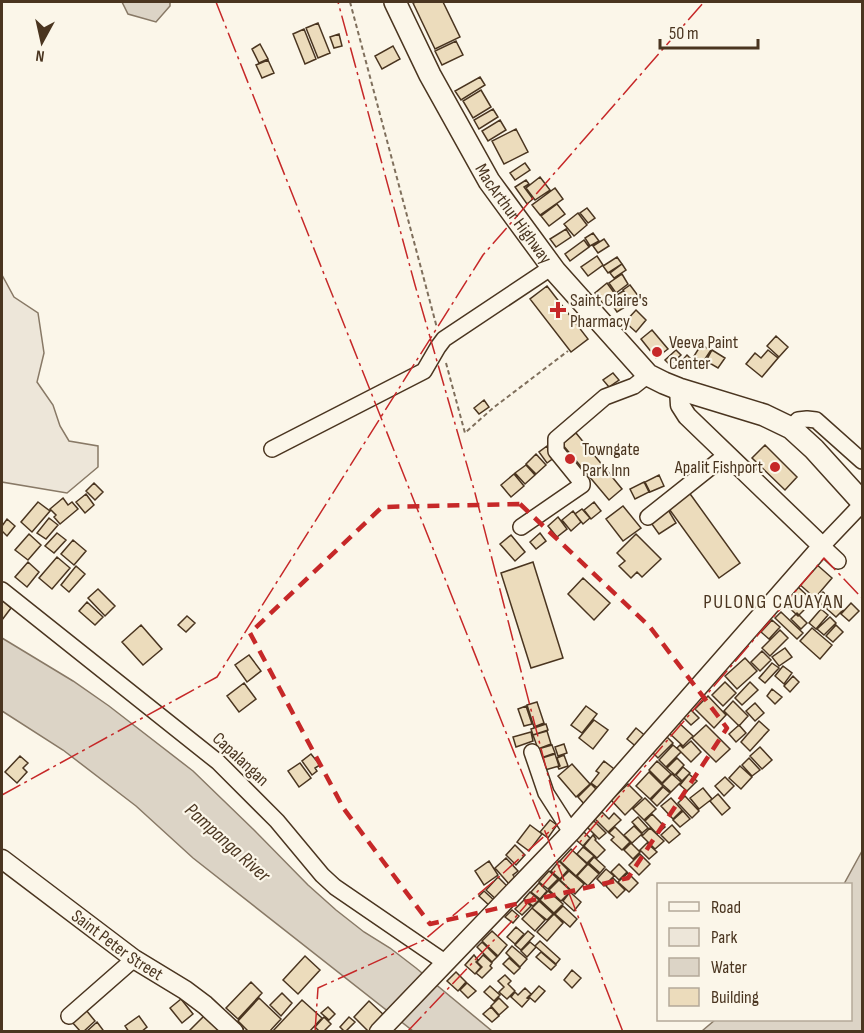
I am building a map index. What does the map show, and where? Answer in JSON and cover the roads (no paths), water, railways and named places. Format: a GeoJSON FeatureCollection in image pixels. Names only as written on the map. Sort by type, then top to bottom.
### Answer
{"type":"FeatureCollection","features":[{"type":"Feature","properties":{"kind":"highway","name":"MacArthur Highway"},"geometry":{"type":"LineString","coordinates":[[395,2],[430,75],[489,181],[552,267],[648,375],[679,389],[764,415],[791,428],[814,449],[862,503]]}},
{"type":"Feature","properties":{"kind":"main road"},"geometry":{"type":"LineString","coordinates":[[385,1025],[571,832],[822,546],[687,417],[680,405],[679,389]]}},
{"type":"Feature","properties":{"kind":"main road","name":"Saint Peter Street"},"geometry":{"type":"LineString","coordinates":[[2,859],[134,959],[185,990],[234,1032]]}},
{"type":"Feature","properties":{"kind":"street"},"geometry":{"type":"LineString","coordinates":[[272,449],[424,371],[444,339],[552,267]]}},
{"type":"Feature","properties":{"kind":"street"},"geometry":{"type":"LineString","coordinates":[[521,527],[581,488],[582,483],[556,451],[556,439],[605,397],[634,386],[648,375]]}},
{"type":"Feature","properties":{"kind":"street"},"geometry":{"type":"LineString","coordinates":[[791,428],[798,420],[816,420],[862,461]]}},
{"type":"Feature","properties":{"kind":"street"},"geometry":{"type":"LineString","coordinates":[[648,517],[726,455]]}},
{"type":"Feature","properties":{"kind":"street"},"geometry":{"type":"LineString","coordinates":[[838,561],[822,546],[862,503]]}},
{"type":"Feature","properties":{"kind":"street","name":"Capalangan"},"geometry":{"type":"LineString","coordinates":[[2,590],[218,762],[277,821],[322,875],[441,968]]}},
{"type":"Feature","properties":{"kind":"street"},"geometry":{"type":"LineString","coordinates":[[532,752],[546,793],[571,832]]}},
{"type":"Feature","properties":{"kind":"street"},"geometry":{"type":"LineString","coordinates":[[69,1016],[134,959]]}},
{"type":"Feature","properties":{"kind":"water"},"geometry":{"type":"Polygon","coordinates":[[[122,2],[170,2],[170,6],[156,22],[128,14],[122,2]]]}},
{"type":"Feature","properties":{"kind":"water","name":"Pampanga River"},"geometry":{"type":"Polygon","coordinates":[[[2,638],[109,706],[193,771],[336,910],[416,968],[492,1031],[413,1031],[193,858],[136,806],[63,750],[2,711],[2,638]]]}},
{"type":"Feature","properties":{"kind":"water"},"geometry":{"type":"Polygon","coordinates":[[[862,851],[862,1031],[702,1031],[714,1021],[852,1021],[852,883],[845,883],[862,851]]]}},
{"type":"Feature","properties":{"kind":"place","name":"Saint Claire's Pharmacy"},"geometry":{"type":"Point","coordinates":[558,310]}},
{"type":"Feature","properties":{"kind":"place","name":"Veeva Paint Center"},"geometry":{"type":"Point","coordinates":[657,352]}},
{"type":"Feature","properties":{"kind":"place","name":"Towngate Park Inn"},"geometry":{"type":"Point","coordinates":[570,459]}},
{"type":"Feature","properties":{"kind":"place","name":"Apalit Fishport"},"geometry":{"type":"Point","coordinates":[775,467]}},
{"type":"Feature","properties":{"kind":"district","name":"PULONG CAUAYAN"},"geometry":{"type":"Point","coordinates":[774,601]}}]}
